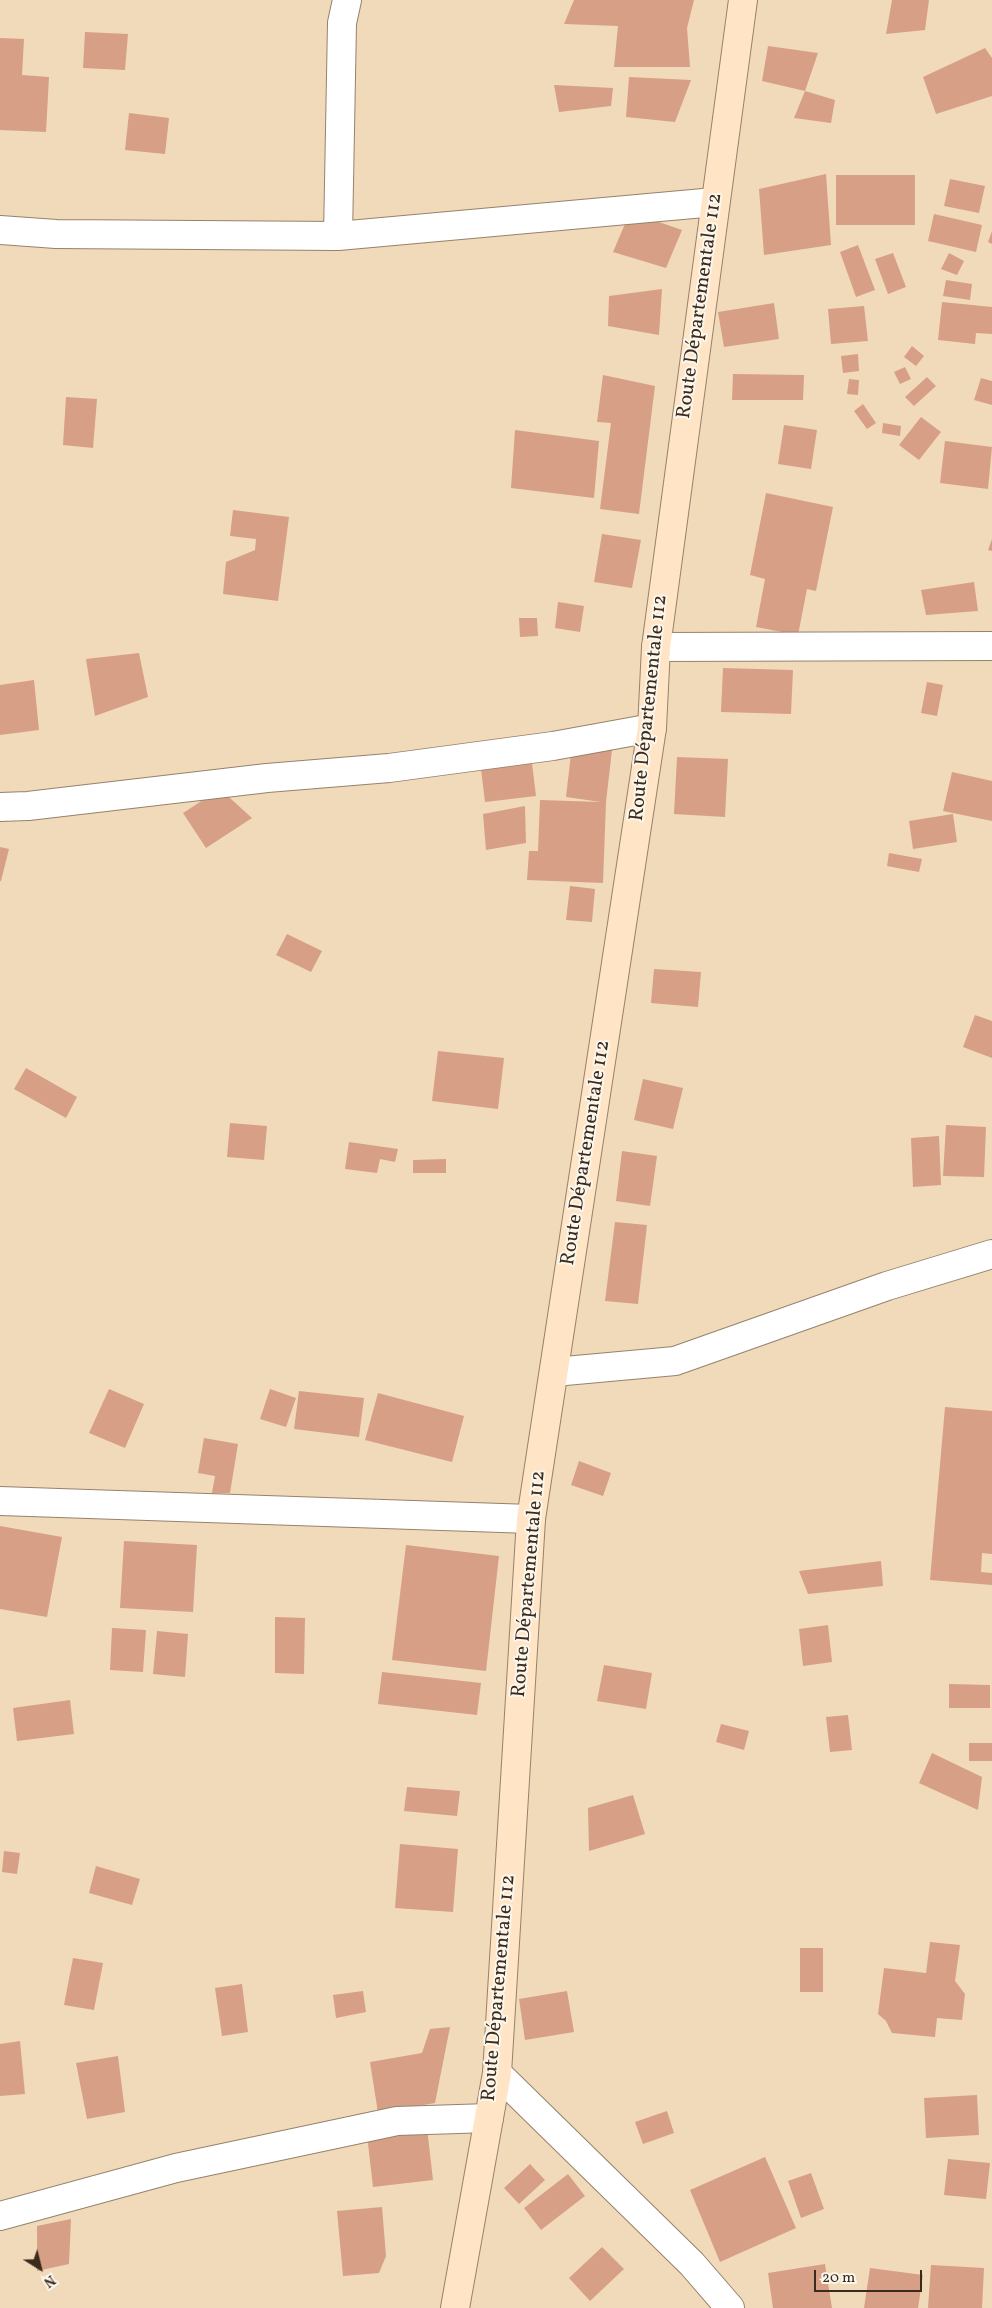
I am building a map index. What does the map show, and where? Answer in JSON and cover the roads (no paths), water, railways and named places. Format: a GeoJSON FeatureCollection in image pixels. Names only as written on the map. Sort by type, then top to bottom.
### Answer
{"type":"FeatureCollection","features":[{"type":"Feature","properties":{"kind":"main road","name":"Route Départementale 112"},"geometry":{"type":"LineString","coordinates":[[456,2308],[497,2073],[531,1519],[652,728],[656,647],[743,0]]}},
{"type":"Feature","properties":{"kind":"street"},"geometry":{"type":"LineString","coordinates":[[338,236],[342,23],[347,0]]}},
{"type":"Feature","properties":{"kind":"street"},"geometry":{"type":"LineString","coordinates":[[0,230],[56,234],[338,236],[715,202]]}},
{"type":"Feature","properties":{"kind":"street"},"geometry":{"type":"LineString","coordinates":[[656,647],[992,646]]}},
{"type":"Feature","properties":{"kind":"street"},"geometry":{"type":"LineString","coordinates":[[0,807],[28,806],[268,778],[389,768],[553,746],[652,728]]}},
{"type":"Feature","properties":{"kind":"street"},"geometry":{"type":"LineString","coordinates":[[554,1372],[675,1361],[887,1286],[992,1254]]}},
{"type":"Feature","properties":{"kind":"street"},"geometry":{"type":"LineString","coordinates":[[0,1501],[531,1519]]}},
{"type":"Feature","properties":{"kind":"street"},"geometry":{"type":"LineString","coordinates":[[497,2073],[692,2264],[730,2308]]}},
{"type":"Feature","properties":{"kind":"street"},"geometry":{"type":"LineString","coordinates":[[0,2216],[176,2168],[397,2121],[489,2118]]}}]}
